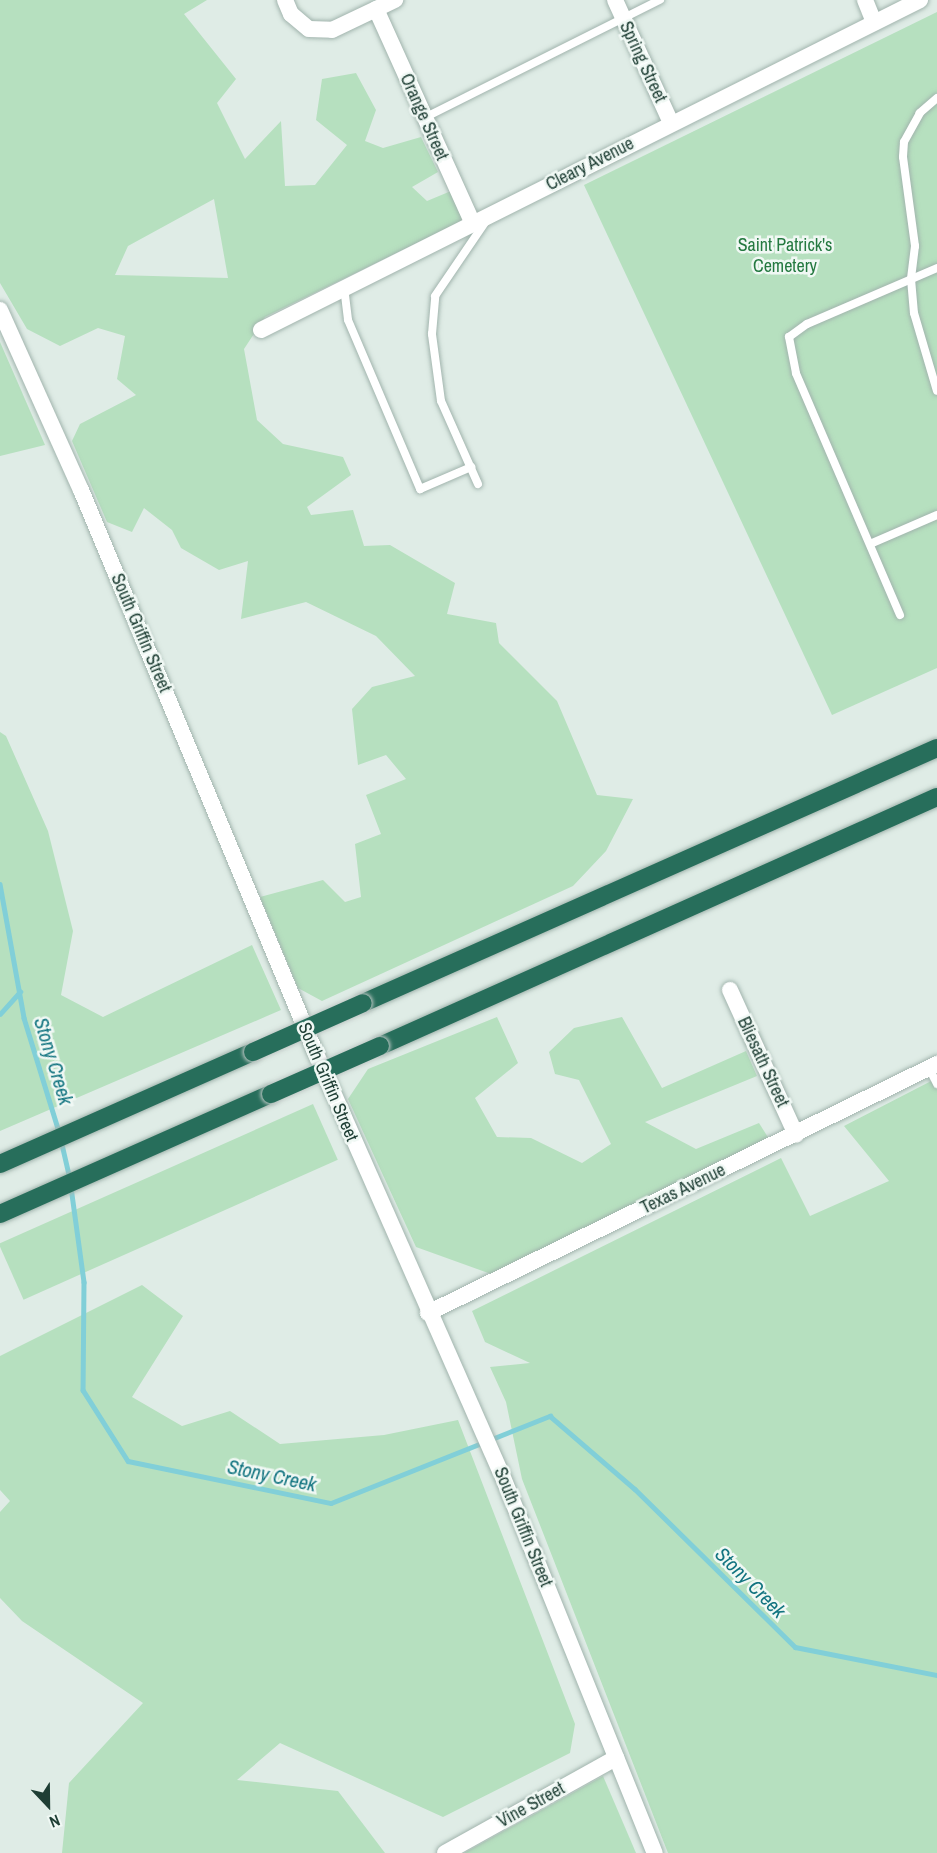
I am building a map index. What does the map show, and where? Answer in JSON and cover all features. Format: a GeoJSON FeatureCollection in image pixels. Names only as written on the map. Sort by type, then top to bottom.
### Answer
{"type":"FeatureCollection","features":[{"type":"Feature","properties":{"kind":"highway"},"geometry":{"type":"LineString","coordinates":[[0,1164],[937,748]]}},
{"type":"Feature","properties":{"kind":"highway"},"geometry":{"type":"LineString","coordinates":[[0,1214],[937,797]]}},
{"type":"Feature","properties":{"kind":"street"},"geometry":{"type":"LineString","coordinates":[[285,0],[291,14],[309,29],[333,30],[395,0]]}},
{"type":"Feature","properties":{"kind":"street","name":"Spring Street"},"geometry":{"type":"LineString","coordinates":[[615,0],[671,123]]}},
{"type":"Feature","properties":{"kind":"street"},"geometry":{"type":"LineString","coordinates":[[865,0],[874,22]]}},
{"type":"Feature","properties":{"kind":"street","name":"Cleary Avenue"},"geometry":{"type":"LineString","coordinates":[[261,330],[344,286],[473,224],[920,0]]}},
{"type":"Feature","properties":{"kind":"street","name":"Orange Street"},"geometry":{"type":"LineString","coordinates":[[376,9],[473,224]]}},
{"type":"Feature","properties":{"kind":"street","name":"South Griffin Street"},"geometry":{"type":"LineString","coordinates":[[0,310],[81,490],[428,1313],[491,1450],[655,1853]]}},
{"type":"Feature","properties":{"kind":"street","name":"Bliesath Street"},"geometry":{"type":"LineString","coordinates":[[730,990],[796,1135]]}},
{"type":"Feature","properties":{"kind":"street","name":"Texas Avenue"},"geometry":{"type":"LineString","coordinates":[[428,1313],[933,1066]]}},
{"type":"Feature","properties":{"kind":"street","name":"Vine Street"},"geometry":{"type":"LineString","coordinates":[[445,1853],[616,1758]]}},
{"type":"Feature","properties":{"kind":"lane"},"geometry":{"type":"LineString","coordinates":[[424,118],[660,0]]}},
{"type":"Feature","properties":{"kind":"lane"},"geometry":{"type":"LineString","coordinates":[[937,98],[920,113],[904,142],[915,246],[911,279],[916,327],[937,391]]}},
{"type":"Feature","properties":{"kind":"lane"},"geometry":{"type":"LineString","coordinates":[[478,484],[441,401],[432,334],[435,296],[490,215]]}},
{"type":"Feature","properties":{"kind":"lane"},"geometry":{"type":"LineString","coordinates":[[900,615],[796,373],[789,338],[807,324],[937,268]]}},
{"type":"Feature","properties":{"kind":"lane"},"geometry":{"type":"LineString","coordinates":[[344,286],[348,320],[420,489],[471,467]]}},
{"type":"Feature","properties":{"kind":"lane"},"geometry":{"type":"LineString","coordinates":[[870,544],[937,515]]}},
{"type":"Feature","properties":{"kind":"lane"},"geometry":{"type":"LineString","coordinates":[[933,1066],[937,1084]]}},
{"type":"Feature","properties":{"kind":"green space"},"geometry":{"type":"Polygon","coordinates":[[[0,0],[207,0],[184,14],[236,79],[217,103],[245,159],[281,121],[285,186],[315,185],[347,145],[316,120],[322,79],[356,73],[376,110],[365,141],[383,148],[421,137],[438,172],[412,187],[427,201],[451,191],[464,220],[265,317],[244,349],[257,420],[283,444],[343,457],[351,475],[307,507],[311,515],[353,510],[364,546],[390,545],[455,583],[447,614],[496,623],[499,643],[557,701],[597,795],[633,799],[606,851],[573,886],[322,1001],[298,988],[260,897],[323,880],[345,902],[361,897],[355,844],[381,834],[366,795],[406,779],[386,755],[358,765],[352,709],[372,687],[415,676],[376,636],[306,602],[241,619],[248,561],[219,570],[181,548],[172,530],[144,508],[132,532],[107,522],[72,441],[80,424],[136,395],[117,379],[125,336],[98,328],[60,346],[27,329],[0,283],[0,0]],[[214,199],[128,246],[115,275],[228,278],[214,199]]]}},
{"type":"Feature","properties":{"kind":"green space","name":"Saint Patrick's Cemetery"},"geometry":{"type":"Polygon","coordinates":[[[937,12],[937,668],[832,715],[584,185],[937,12]]]}},
{"type":"Feature","properties":{"kind":"green space"},"geometry":{"type":"Polygon","coordinates":[[[0,342],[45,445],[0,456],[0,342]]]}},
{"type":"Feature","properties":{"kind":"green space"},"geometry":{"type":"Polygon","coordinates":[[[0,732],[6,736],[48,831],[73,931],[61,995],[103,1017],[252,945],[281,1010],[0,1131],[0,732]]]}},
{"type":"Feature","properties":{"kind":"green space"},"geometry":{"type":"Polygon","coordinates":[[[497,1017],[518,1063],[475,1098],[497,1137],[531,1138],[582,1163],[611,1144],[579,1080],[555,1074],[549,1052],[574,1028],[622,1017],[662,1088],[746,1051],[757,1076],[645,1122],[696,1149],[759,1123],[769,1139],[491,1274],[416,1247],[348,1099],[368,1069],[497,1017]]]}},
{"type":"Feature","properties":{"kind":"green space"},"geometry":{"type":"Polygon","coordinates":[[[937,1078],[937,1853],[668,1853],[522,1479],[506,1402],[490,1367],[530,1363],[485,1342],[472,1311],[781,1158],[810,1216],[889,1181],[844,1126],[937,1078]]]}},
{"type":"Feature","properties":{"kind":"green space"},"geometry":{"type":"Polygon","coordinates":[[[313,1104],[338,1160],[24,1300],[0,1243],[313,1104]]]}},
{"type":"Feature","properties":{"kind":"green space"},"geometry":{"type":"Polygon","coordinates":[[[142,1285],[183,1316],[132,1397],[182,1426],[230,1411],[280,1444],[384,1435],[458,1420],[575,1724],[570,1753],[443,1817],[280,1743],[237,1780],[338,1791],[385,1853],[62,1853],[69,1783],[143,1703],[22,1621],[0,1598],[0,1512],[10,1501],[0,1490],[0,1356],[142,1285]]]}},
{"type":"Feature","properties":{"kind":"green space"},"geometry":{"type":"Polygon","coordinates":[[[603,1776],[636,1853],[464,1853],[603,1776]]]}},
{"type":"Feature","properties":{"kind":"waterway","name":"Stony Creek"},"geometry":{"type":"LineString","coordinates":[[0,884],[24,1018],[59,1132]]}},
{"type":"Feature","properties":{"kind":"waterway"},"geometry":{"type":"LineString","coordinates":[[0,1014],[20,992]]}},
{"type":"Feature","properties":{"kind":"waterway","name":"Stony Creek"},"geometry":{"type":"LineString","coordinates":[[61,1140],[70,1179]]}},
{"type":"Feature","properties":{"kind":"waterway","name":"Stony Creek"},"geometry":{"type":"LineString","coordinates":[[71,1187],[84,1282],[83,1390],[128,1461],[331,1503],[550,1416],[635,1489],[795,1647],[937,1675]]}}]}
